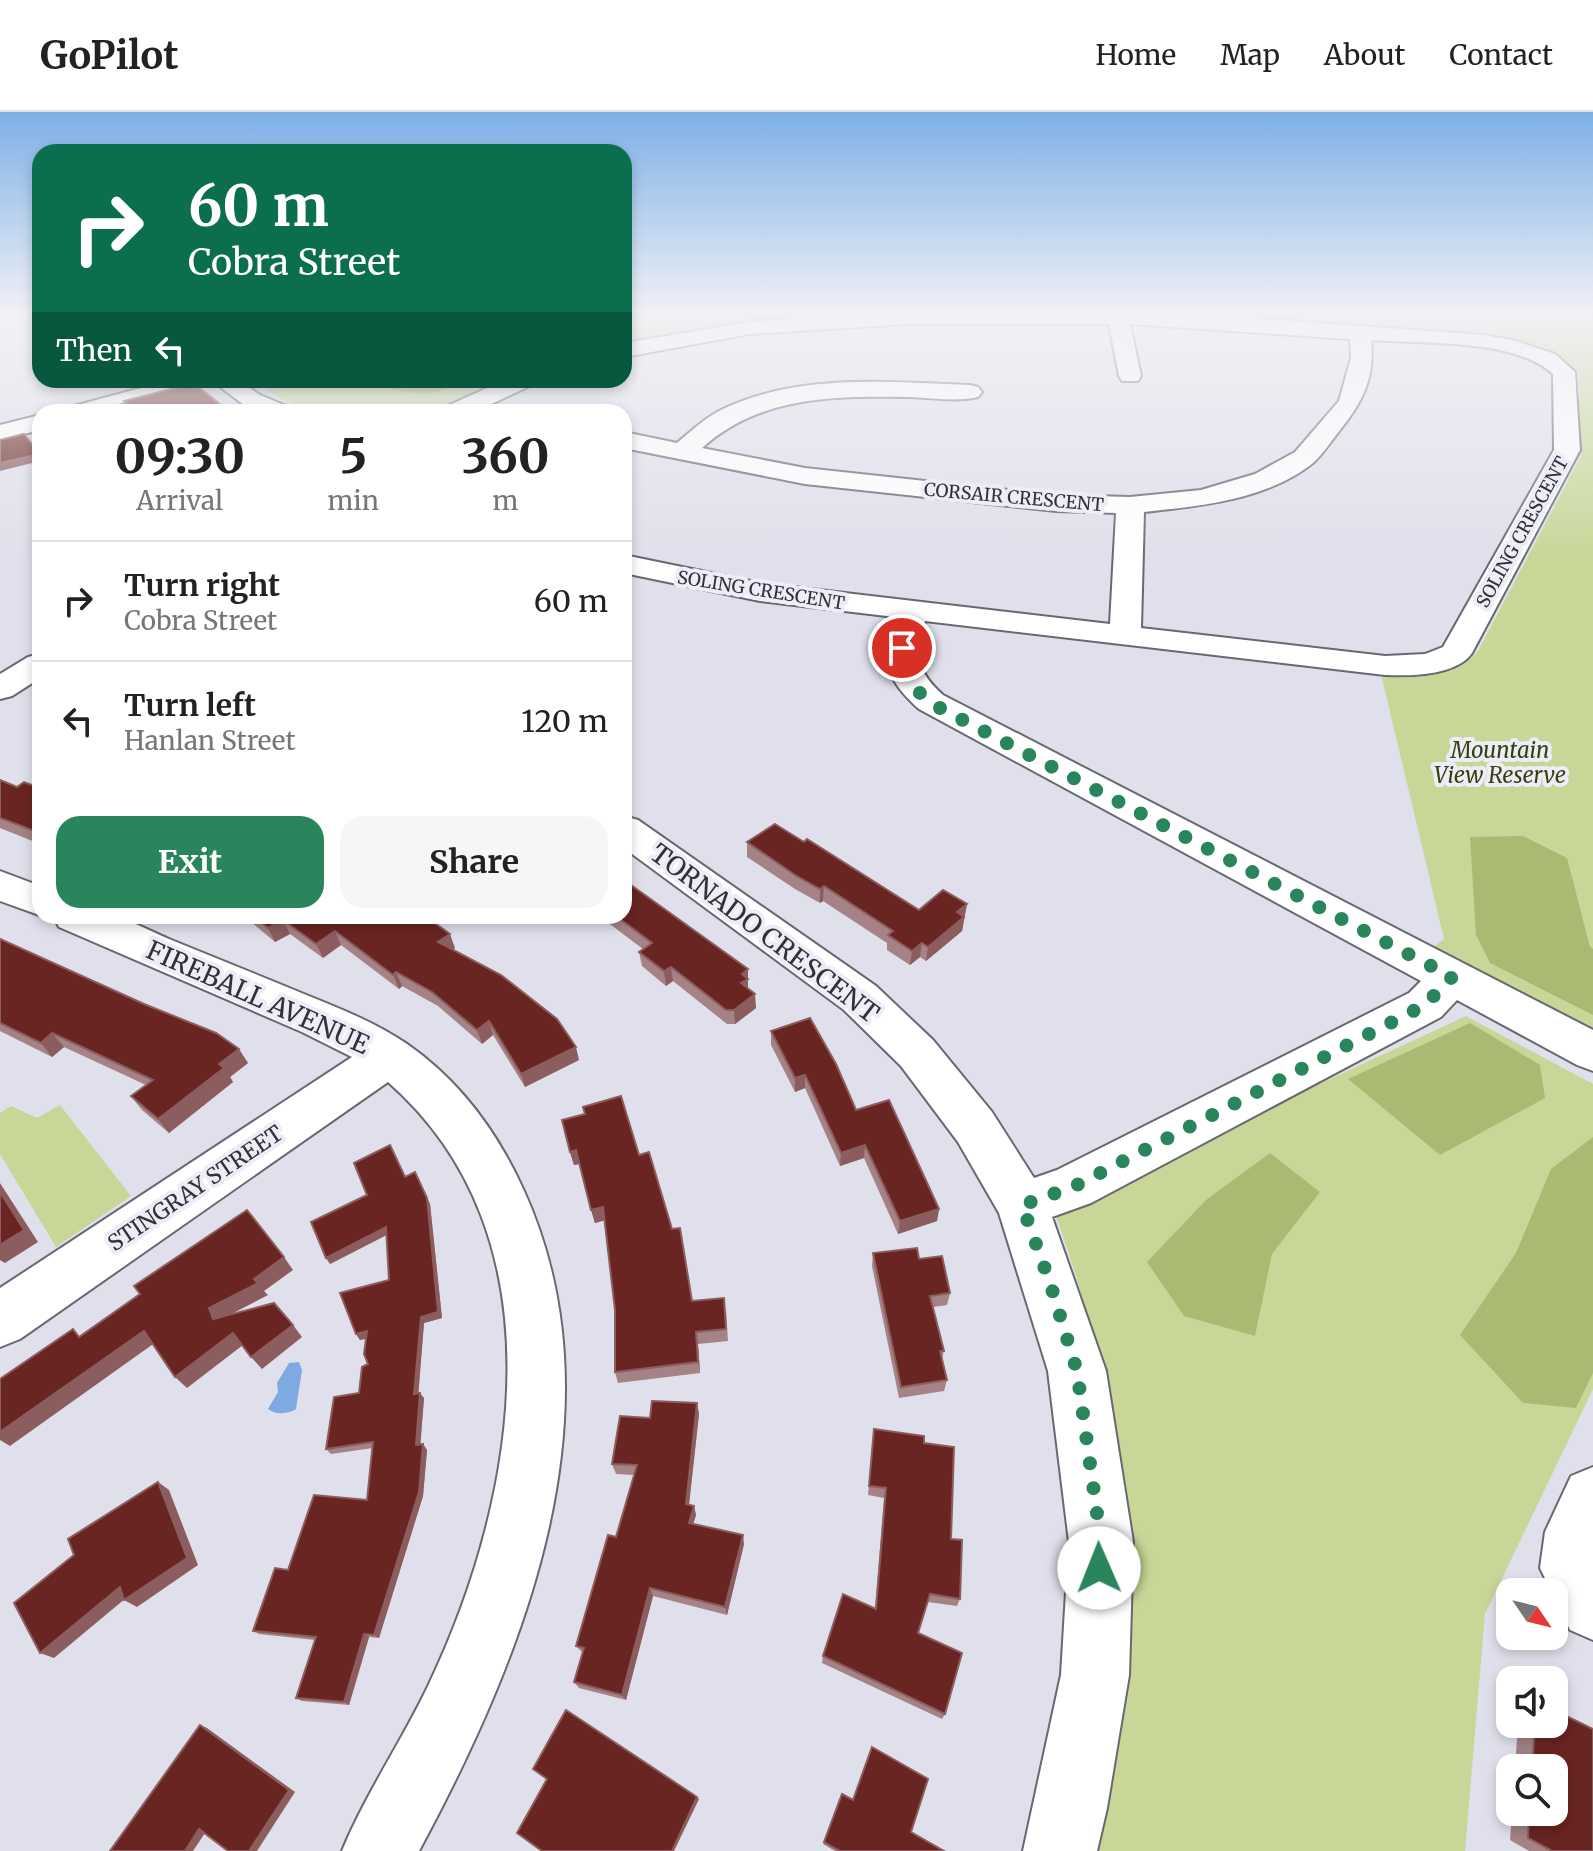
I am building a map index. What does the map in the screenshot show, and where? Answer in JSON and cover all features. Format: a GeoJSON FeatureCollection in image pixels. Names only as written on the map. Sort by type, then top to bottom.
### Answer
{"type":"FeatureCollection","features":[{"type":"Feature","properties":{"kind":"street"},"geometry":{"type":"LineString","coordinates":[[109,404],[138,396]]}},
{"type":"Feature","properties":{"kind":"street"},"geometry":{"type":"LineString","coordinates":[[682,452],[726,416],[771,401],[813,396]]}},
{"type":"Feature","properties":{"kind":"street","name":"CORSAIR CRESCENT"},"geometry":{"type":"LineString","coordinates":[[632,442],[831,479],[1056,503],[1130,505],[1183,500],[1236,490],[1276,475],[1301,460],[1350,403],[1352,396]]}},
{"type":"Feature","properties":{"kind":"street","name":"SOLING CRESCENT"},"geometry":{"type":"LineString","coordinates":[[632,566],[741,590],[1396,666],[1421,666],[1456,653],[1567,450],[1566,396]]}},
{"type":"Feature","properties":{"kind":"street"},"geometry":{"type":"LineString","coordinates":[[471,404],[486,397],[507,404]]}},
{"type":"Feature","properties":{"kind":"street"},"geometry":{"type":"LineString","coordinates":[[0,433],[32,424]]}},
{"type":"Feature","properties":{"kind":"street"},"geometry":{"type":"LineString","coordinates":[[1125,634],[1130,505]]}},
{"type":"Feature","properties":{"kind":"street"},"geometry":{"type":"LineString","coordinates":[[913,610],[901,660],[910,682],[931,702],[1593,1052]]}},
{"type":"Feature","properties":{"kind":"street"},"geometry":{"type":"LineString","coordinates":[[0,689],[32,669]]}},
{"type":"Feature","properties":{"kind":"street","name":"TORNADO CRESCENT"},"geometry":{"type":"LineString","coordinates":[[632,835],[860,998],[917,1053],[975,1127],[1022,1205],[1077,1371],[1101,1542],[1095,1675],[1071,1808],[1060,1851]]}},
{"type":"Feature","properties":{"kind":"street"},"geometry":{"type":"LineString","coordinates":[[0,885],[32,899]]}},
{"type":"Feature","properties":{"kind":"street","name":"FIREBALL AVENUE"},"geometry":{"type":"LineString","coordinates":[[93,924],[342,1030],[390,1056],[445,1107],[476,1147],[494,1177],[512,1220],[528,1279],[537,1354],[532,1449],[513,1546],[496,1601],[453,1714],[379,1851]]}},
{"type":"Feature","properties":{"kind":"street"},"geometry":{"type":"LineString","coordinates":[[1022,1205],[1073,1187],[1425,1005],[1452,977]]}},
{"type":"Feature","properties":{"kind":"street","name":"STINGRAY STREET"},"geometry":{"type":"LineString","coordinates":[[0,1320],[390,1056]]}},
{"type":"Feature","properties":{"kind":"street"},"geometry":{"type":"LineString","coordinates":[[1593,1498],[1577,1532],[1572,1568],[1593,1607]]}},
{"type":"Feature","properties":{"kind":"green space"},"geometry":{"type":"Polygon","coordinates":[[[277,396],[467,396],[449,404],[295,404],[277,396]]]}},
{"type":"Feature","properties":{"kind":"green space","name":"Mountain View Reserve"},"geometry":{"type":"Polygon","coordinates":[[[1579,396],[1593,396],[1593,1035],[1430,950],[1444,939],[1381,674],[1434,673],[1459,666],[1470,659],[1479,649],[1581,456],[1579,396]]]}},
{"type":"Feature","properties":{"kind":"green space"},"geometry":{"type":"Polygon","coordinates":[[[1523,836],[1567,858],[1593,949],[1593,1015],[1490,963],[1476,935],[1470,837],[1523,836]]]}},
{"type":"Feature","properties":{"kind":"green space"},"geometry":{"type":"Polygon","coordinates":[[[1466,1016],[1593,1084],[1593,1389],[1502,1578],[1496,1578],[1496,1591],[1485,1614],[1465,1851],[1096,1851],[1119,1747],[1128,1684],[1132,1623],[1131,1562],[1126,1502],[1105,1382],[1053,1207],[1466,1016]]]}},
{"type":"Feature","properties":{"kind":"green space"},"geometry":{"type":"Polygon","coordinates":[[[1470,1023],[1540,1065],[1545,1098],[1440,1155],[1348,1079],[1470,1023]]]}},
{"type":"Feature","properties":{"kind":"green space"},"geometry":{"type":"Polygon","coordinates":[[[60,1105],[131,1196],[56,1247],[0,1154],[0,1113],[11,1106],[37,1118],[60,1105]]]}},
{"type":"Feature","properties":{"kind":"green space"},"geometry":{"type":"Polygon","coordinates":[[[1593,1137],[1593,1373],[1576,1408],[1523,1403],[1460,1335],[1516,1253],[1551,1169],[1593,1137]]]}},
{"type":"Feature","properties":{"kind":"green space"},"geometry":{"type":"Polygon","coordinates":[[[1270,1153],[1320,1192],[1272,1254],[1255,1336],[1184,1316],[1147,1262],[1206,1200],[1270,1153]]]}},
{"type":"Feature","properties":{"kind":"water"},"geometry":{"type":"Polygon","coordinates":[[[299,1362],[302,1370],[296,1409],[282,1413],[271,1411],[268,1409],[278,1392],[277,1383],[289,1363],[299,1362]]]}},
{"type":"Feature","properties":{"kind":"building"},"geometry":{"type":"Polygon","coordinates":[[[143,396],[210,396],[220,404],[122,404],[126,403],[124,401],[143,396]]]}},
{"type":"Feature","properties":{"kind":"building"},"geometry":{"type":"Polygon","coordinates":[[[24,434],[32,444],[32,456],[0,463],[0,440],[24,434]]]}},
{"type":"Feature","properties":{"kind":"building"},"geometry":{"type":"Polygon","coordinates":[[[0,780],[17,787],[24,782],[32,785],[32,830],[0,818],[0,780]]]}},
{"type":"Feature","properties":{"kind":"building"},"geometry":{"type":"Polygon","coordinates":[[[775,824],[804,842],[807,839],[919,910],[943,890],[967,904],[957,912],[964,917],[928,947],[922,943],[912,951],[888,935],[893,931],[824,886],[820,889],[795,875],[747,842],[775,824]]]}},
{"type":"Feature","properties":{"kind":"building"},"geometry":{"type":"Polygon","coordinates":[[[632,886],[748,969],[742,974],[748,979],[741,983],[755,994],[734,1010],[726,1010],[671,967],[664,971],[639,952],[652,943],[627,924],[632,924],[632,886]]]}},
{"type":"Feature","properties":{"kind":"building"},"geometry":{"type":"Polygon","coordinates":[[[288,924],[436,924],[450,934],[438,942],[501,975],[557,1019],[576,1047],[521,1074],[489,1021],[477,1030],[432,992],[396,972],[393,975],[335,931],[316,944],[288,924]]]}},
{"type":"Feature","properties":{"kind":"building"},"geometry":{"type":"Polygon","coordinates":[[[0,939],[216,1033],[239,1049],[219,1064],[224,1068],[158,1119],[131,1096],[153,1080],[52,1033],[41,1043],[0,1023],[0,939]]]}},
{"type":"Feature","properties":{"kind":"building"},"geometry":{"type":"Polygon","coordinates":[[[810,1018],[836,1064],[856,1110],[889,1100],[939,1209],[900,1221],[865,1145],[841,1153],[805,1075],[795,1078],[771,1031],[810,1018]]]}},
{"type":"Feature","properties":{"kind":"building"},"geometry":{"type":"Polygon","coordinates":[[[621,1096],[639,1155],[649,1152],[672,1229],[680,1228],[692,1301],[724,1298],[726,1329],[696,1332],[698,1362],[615,1372],[615,1310],[603,1207],[591,1210],[576,1150],[570,1152],[562,1120],[585,1114],[583,1107],[621,1096]]]}},
{"type":"Feature","properties":{"kind":"building"},"geometry":{"type":"Polygon","coordinates":[[[390,1145],[405,1177],[415,1172],[427,1198],[438,1312],[421,1317],[414,1394],[420,1393],[416,1445],[423,1444],[419,1492],[374,1635],[364,1634],[344,1702],[296,1698],[316,1637],[253,1631],[275,1568],[288,1570],[314,1495],[367,1500],[373,1442],[326,1449],[334,1397],[359,1393],[362,1367],[368,1364],[364,1354],[367,1331],[356,1334],[340,1293],[389,1280],[386,1227],[326,1258],[311,1222],[367,1195],[354,1163],[390,1145]]]}},
{"type":"Feature","properties":{"kind":"building"},"geometry":{"type":"Polygon","coordinates":[[[0,1192],[24,1230],[0,1245],[0,1192]]]}},
{"type":"Feature","properties":{"kind":"building"},"geometry":{"type":"Polygon","coordinates":[[[247,1210],[284,1257],[254,1279],[258,1283],[209,1308],[213,1319],[274,1303],[293,1325],[251,1357],[233,1333],[175,1377],[144,1331],[0,1432],[0,1379],[73,1329],[79,1337],[140,1294],[134,1286],[247,1210]]]}},
{"type":"Feature","properties":{"kind":"building"},"geometry":{"type":"Polygon","coordinates":[[[917,1248],[919,1259],[942,1256],[950,1293],[930,1296],[944,1351],[940,1351],[947,1380],[901,1387],[873,1253],[917,1248]]]}},
{"type":"Feature","properties":{"kind":"building"},"geometry":{"type":"Polygon","coordinates":[[[652,1401],[697,1403],[686,1504],[694,1506],[689,1523],[743,1535],[725,1607],[650,1588],[622,1695],[574,1682],[584,1648],[576,1646],[608,1535],[616,1537],[637,1465],[612,1464],[620,1416],[650,1418],[652,1401]]]}},
{"type":"Feature","properties":{"kind":"building"},"geometry":{"type":"Polygon","coordinates":[[[874,1429],[924,1436],[924,1443],[954,1447],[951,1539],[962,1540],[960,1599],[930,1594],[918,1633],[962,1653],[945,1714],[823,1656],[843,1594],[876,1609],[886,1488],[869,1486],[874,1429]]]}},
{"type":"Feature","properties":{"kind":"building"},"geometry":{"type":"Polygon","coordinates":[[[158,1482],[187,1558],[124,1600],[120,1587],[40,1653],[14,1603],[74,1555],[68,1539],[158,1482]]]}},
{"type":"Feature","properties":{"kind":"building"},"geometry":{"type":"Polygon","coordinates":[[[566,1710],[697,1797],[672,1851],[542,1851],[517,1833],[547,1779],[533,1769],[566,1710]]]}},
{"type":"Feature","properties":{"kind":"building"},"geometry":{"type":"Polygon","coordinates":[[[1568,1717],[1593,1729],[1593,1851],[1552,1851],[1528,1838],[1528,1826],[1568,1826],[1568,1754],[1533,1754],[1534,1738],[1568,1738],[1568,1717]]]}},
{"type":"Feature","properties":{"kind":"building"},"geometry":{"type":"Polygon","coordinates":[[[200,1725],[289,1790],[249,1851],[228,1851],[199,1829],[185,1851],[110,1851],[200,1725]]]}},
{"type":"Feature","properties":{"kind":"building"},"geometry":{"type":"Polygon","coordinates":[[[872,1747],[928,1779],[911,1832],[944,1851],[840,1851],[824,1842],[842,1794],[853,1800],[872,1747]]]}},
{"type":"Feature","properties":{"kind":"route"},"geometry":{"type":"LineString","coordinates":[[902,648],[905,675],[915,689],[938,707],[1452,977],[1425,1005],[1073,1187],[1022,1205],[1077,1371],[1101,1542],[1099,1568]]}}]}
